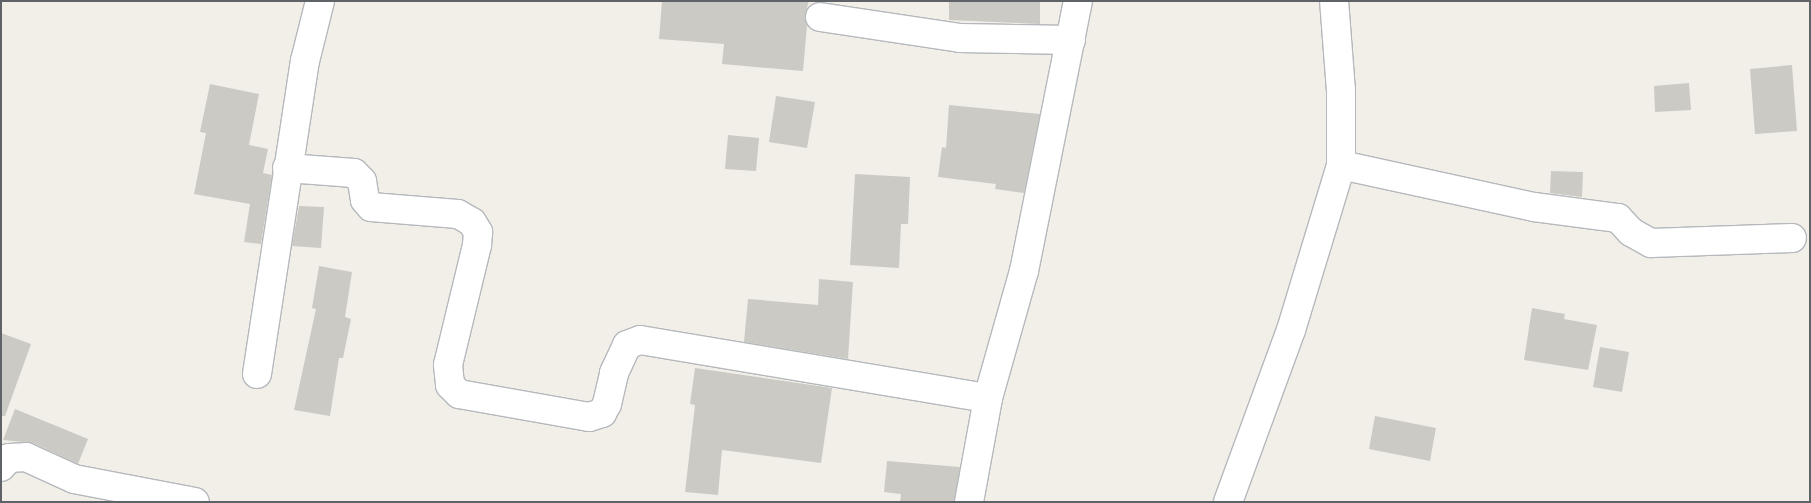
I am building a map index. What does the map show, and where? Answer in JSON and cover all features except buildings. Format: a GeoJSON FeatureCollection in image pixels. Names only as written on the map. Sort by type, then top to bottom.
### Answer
{"type":"FeatureCollection","features":[{"type":"Feature","properties":{"kind":"street"},"geometry":{"type":"LineString","coordinates":[[257,374],[305,61],[320,1]]}},
{"type":"Feature","properties":{"kind":"street"},"geometry":{"type":"LineString","coordinates":[[969,502],[988,398],[1024,271],[1078,1]]}},
{"type":"Feature","properties":{"kind":"street"},"geometry":{"type":"LineString","coordinates":[[1228,502],[1291,330],[1341,165],[1340,91],[1334,1]]}},
{"type":"Feature","properties":{"kind":"street"},"geometry":{"type":"LineString","coordinates":[[820,17],[960,38],[1071,40]]}},
{"type":"Feature","properties":{"kind":"street"},"geometry":{"type":"LineString","coordinates":[[1341,165],[1534,207],[1618,218],[1631,232],[1652,243],[1792,238]]}},
{"type":"Feature","properties":{"kind":"street"},"geometry":{"type":"LineString","coordinates":[[288,168],[354,173],[362,181],[364,200],[371,207],[458,214],[472,222],[478,232],[477,245],[448,366],[450,385],[459,394],[589,417],[596,415],[602,413],[608,404],[614,373],[627,345],[640,340],[988,398]]}},
{"type":"Feature","properties":{"kind":"street"},"geometry":{"type":"LineString","coordinates":[[1,467],[9,458],[26,457],[74,479],[195,502]]}}]}
